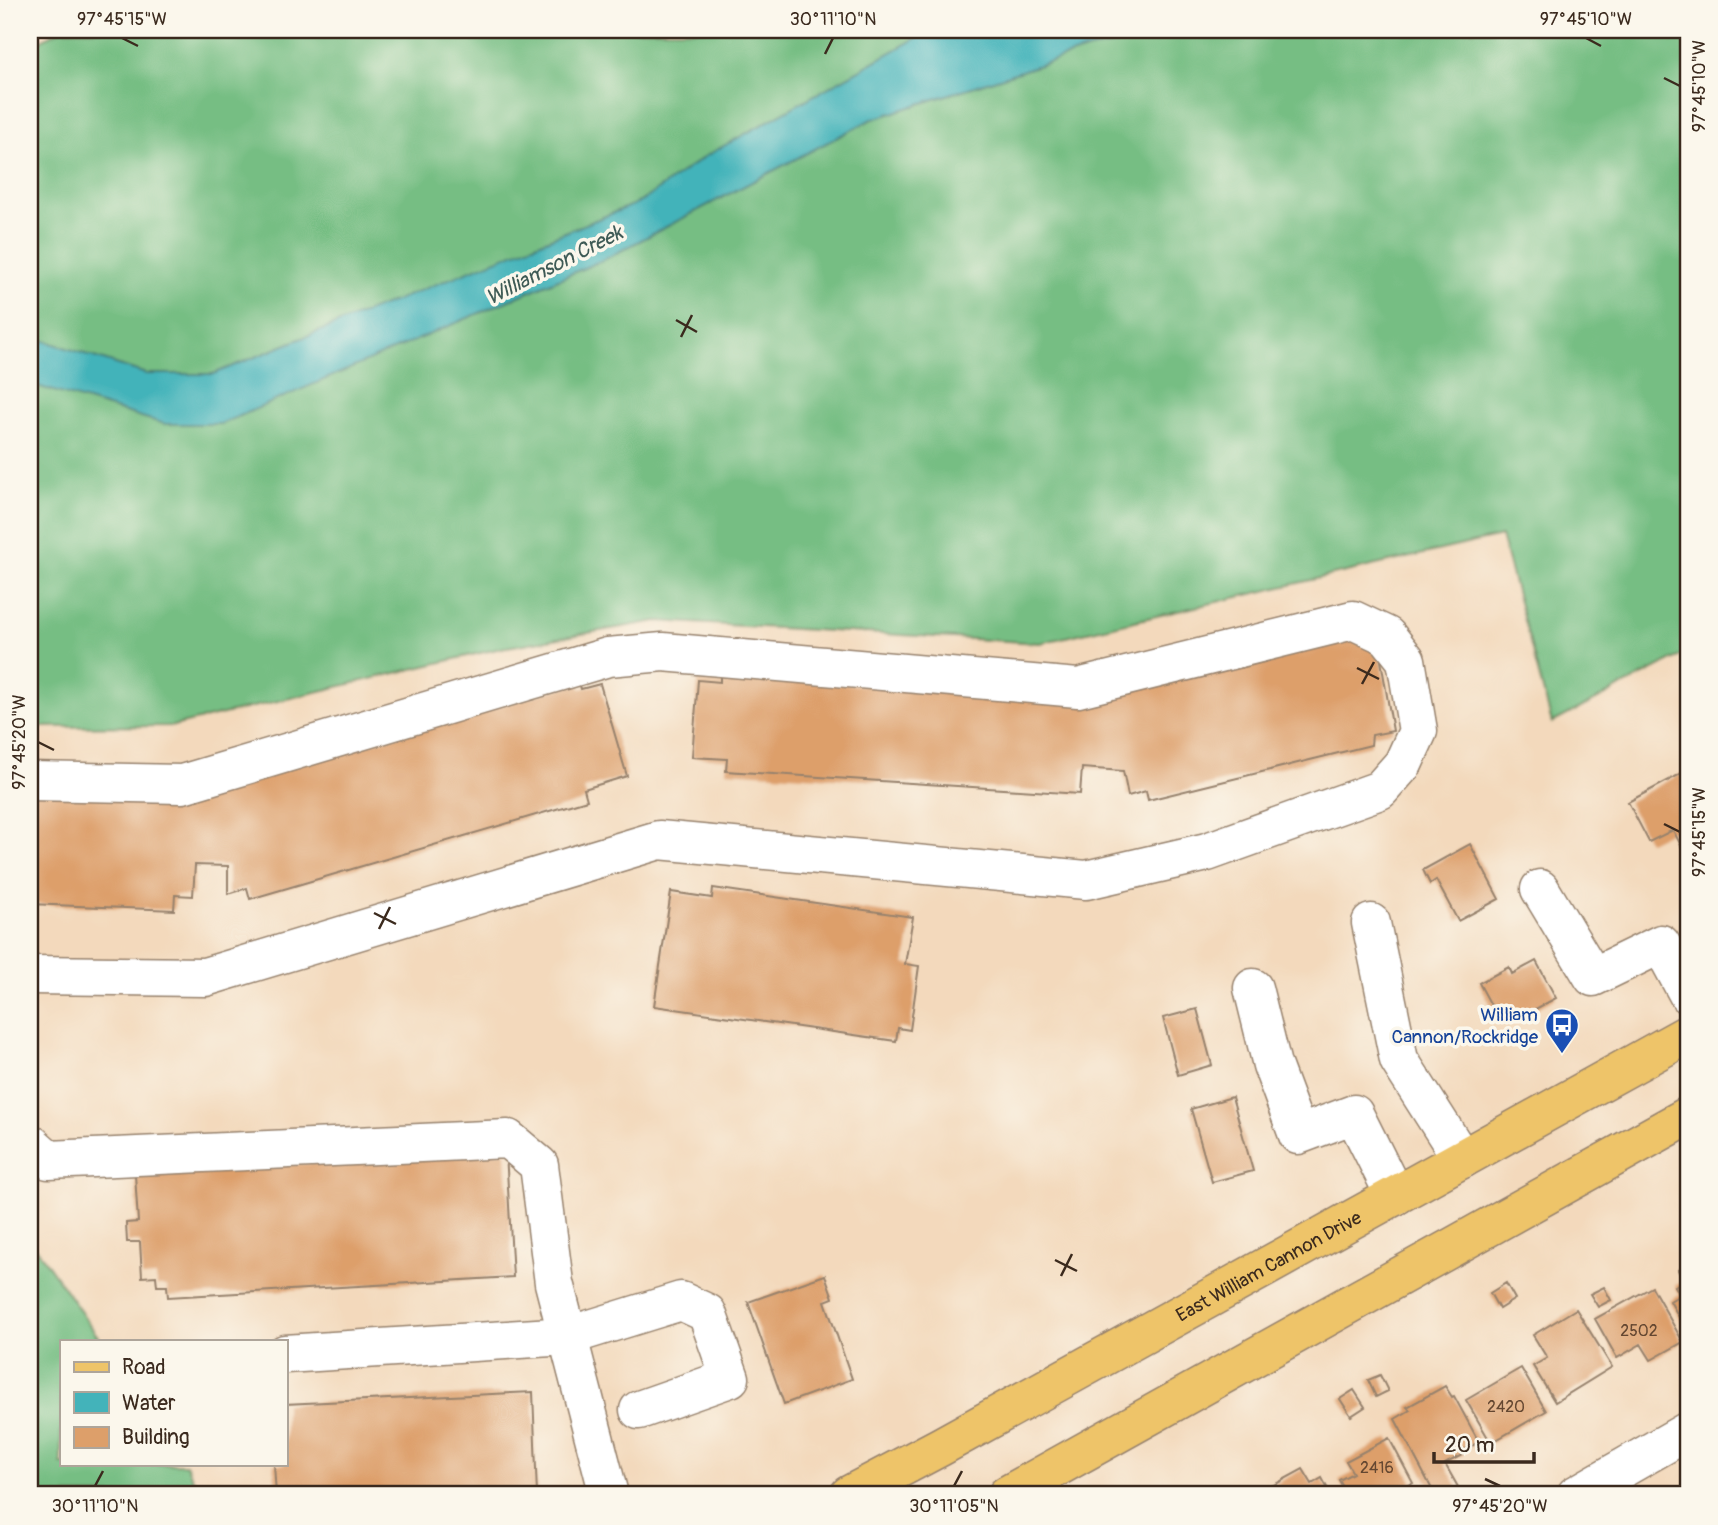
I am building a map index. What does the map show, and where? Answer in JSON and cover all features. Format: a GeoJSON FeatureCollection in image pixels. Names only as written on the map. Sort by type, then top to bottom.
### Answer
{"type":"FeatureCollection","features":[{"type":"Feature","properties":{"kind":"main road","name":"East William Cannon Drive"},"geometry":{"type":"LineString","coordinates":[[849,1495],[1688,1034]]}},
{"type":"Feature","properties":{"kind":"main road"},"geometry":{"type":"LineString","coordinates":[[1007,1495],[1688,1116]]}},
{"type":"Feature","properties":{"kind":"street"},"geometry":{"type":"LineString","coordinates":[[30,780],[182,784],[608,657],[663,653],[1078,688],[1353,620],[1387,636],[1406,660],[1418,731],[1404,764],[1380,790],[1207,852],[1086,880],[659,840],[205,977],[30,975]]}},
{"type":"Feature","properties":{"kind":"street"},"geometry":{"type":"LineString","coordinates":[[1540,889],[1593,977],[1674,937],[1688,994]]}},
{"type":"Feature","properties":{"kind":"street"},"geometry":{"type":"LineString","coordinates":[[1371,923],[1399,1060],[1462,1159]]}},
{"type":"Feature","properties":{"kind":"street"},"geometry":{"type":"LineString","coordinates":[[1253,988],[1272,1065],[1298,1135],[1353,1114],[1395,1196]]}},
{"type":"Feature","properties":{"kind":"street"},"geometry":{"type":"LineString","coordinates":[[30,1143],[49,1160],[508,1139],[539,1165],[554,1283],[609,1495]]}},
{"type":"Feature","properties":{"kind":"street"},"geometry":{"type":"LineString","coordinates":[[287,1354],[568,1336],[681,1301],[707,1313],[730,1378],[639,1410]]}},
{"type":"Feature","properties":{"kind":"street"},"geometry":{"type":"LineString","coordinates":[[1576,1495],[1688,1431]]}},
{"type":"Feature","properties":{"kind":"green space"},"geometry":{"type":"Polygon","coordinates":[[[60,30],[1688,30],[1688,652],[1552,723],[1501,536],[1040,643],[657,621],[501,648],[173,726],[30,727],[30,46],[60,30]]]}},
{"type":"Feature","properties":{"kind":"green space"},"geometry":{"type":"Polygon","coordinates":[[[30,1239],[100,1340],[60,1340],[60,1466],[187,1466],[200,1495],[30,1495],[30,1239]]]}},
{"type":"Feature","properties":{"kind":"water","name":"Williamson Creek"},"geometry":{"type":"Polygon","coordinates":[[[1203,30],[1089,49],[870,120],[605,259],[221,424],[165,424],[30,384],[30,336],[146,374],[213,374],[640,202],[704,157],[929,31],[1203,30]]]}},
{"type":"Feature","properties":{"kind":"building"},"geometry":{"type":"Polygon","coordinates":[[[1349,629],[1377,637],[1393,731],[1372,735],[1371,745],[1148,800],[1146,791],[1128,796],[1123,771],[1082,768],[1080,794],[726,771],[727,759],[692,757],[698,680],[720,682],[720,676],[1093,701],[1349,629]]]}},
{"type":"Feature","properties":{"kind":"building"},"geometry":{"type":"Polygon","coordinates":[[[579,683],[581,689],[600,684],[627,776],[584,789],[587,800],[250,899],[247,888],[228,894],[228,866],[195,865],[193,896],[175,895],[174,910],[30,904],[30,785],[200,793],[579,683]]]}},
{"type":"Feature","properties":{"kind":"building"},"geometry":{"type":"Polygon","coordinates":[[[1688,770],[1688,859],[1673,830],[1649,842],[1628,802],[1688,770]]]}},
{"type":"Feature","properties":{"kind":"building"},"geometry":{"type":"Polygon","coordinates":[[[1470,844],[1499,899],[1458,921],[1436,880],[1430,884],[1423,870],[1470,844]]]}},
{"type":"Feature","properties":{"kind":"building"},"geometry":{"type":"Polygon","coordinates":[[[713,888],[913,917],[905,964],[919,966],[910,1030],[898,1028],[896,1041],[654,1006],[671,892],[712,898],[713,888]]]}},
{"type":"Feature","properties":{"kind":"building"},"geometry":{"type":"Polygon","coordinates":[[[1536,961],[1556,998],[1511,1022],[1507,1015],[1499,1020],[1479,983],[1509,967],[1512,974],[1536,961]]]}},
{"type":"Feature","properties":{"kind":"building"},"geometry":{"type":"Polygon","coordinates":[[[1197,1009],[1212,1065],[1178,1075],[1163,1018],[1197,1009]]]}},
{"type":"Feature","properties":{"kind":"building"},"geometry":{"type":"Polygon","coordinates":[[[1232,1097],[1253,1171],[1212,1182],[1191,1109],[1232,1097]]]}},
{"type":"Feature","properties":{"kind":"building"},"geometry":{"type":"Polygon","coordinates":[[[506,1152],[513,1277],[168,1297],[167,1286],[157,1286],[156,1276],[142,1277],[140,1242],[127,1242],[126,1223],[138,1222],[135,1174],[506,1152]]]}},
{"type":"Feature","properties":{"kind":"building"},"geometry":{"type":"Polygon","coordinates":[[[1688,1264],[1688,1333],[1670,1301],[1680,1295],[1675,1286],[1683,1281],[1678,1270],[1688,1264]]]}},
{"type":"Feature","properties":{"kind":"building"},"geometry":{"type":"Polygon","coordinates":[[[825,1275],[833,1298],[825,1301],[852,1379],[784,1404],[748,1302],[825,1275]]]}},
{"type":"Feature","properties":{"kind":"building"},"geometry":{"type":"Polygon","coordinates":[[[1506,1283],[1515,1299],[1499,1309],[1490,1293],[1506,1283]]]}},
{"type":"Feature","properties":{"kind":"building"},"geometry":{"type":"Polygon","coordinates":[[[1604,1287],[1611,1300],[1598,1307],[1590,1294],[1604,1287]]]}},
{"type":"Feature","properties":{"kind":"building"},"geometry":{"type":"Polygon","coordinates":[[[1652,1287],[1683,1342],[1651,1360],[1641,1344],[1617,1358],[1595,1319],[1652,1287]]]}},
{"type":"Feature","properties":{"kind":"building"},"geometry":{"type":"Polygon","coordinates":[[[1576,1309],[1612,1367],[1555,1402],[1533,1366],[1547,1358],[1533,1335],[1576,1309]]]}},
{"type":"Feature","properties":{"kind":"building"},"geometry":{"type":"Polygon","coordinates":[[[1521,1368],[1546,1411],[1491,1443],[1466,1400],[1521,1368]]]}},
{"type":"Feature","properties":{"kind":"building"},"geometry":{"type":"Polygon","coordinates":[[[1380,1375],[1388,1391],[1376,1397],[1368,1380],[1380,1375]]]}},
{"type":"Feature","properties":{"kind":"building"},"geometry":{"type":"Polygon","coordinates":[[[1445,1386],[1452,1397],[1454,1396],[1479,1442],[1445,1464],[1458,1487],[1444,1495],[1435,1495],[1395,1419],[1410,1410],[1407,1407],[1445,1386]]]}},
{"type":"Feature","properties":{"kind":"building"},"geometry":{"type":"Polygon","coordinates":[[[1354,1390],[1365,1407],[1351,1416],[1340,1399],[1354,1390]]]}},
{"type":"Feature","properties":{"kind":"building"},"geometry":{"type":"Polygon","coordinates":[[[533,1392],[537,1495],[276,1495],[274,1466],[287,1466],[287,1404],[533,1392]]]}},
{"type":"Feature","properties":{"kind":"building"},"geometry":{"type":"Polygon","coordinates":[[[1389,1438],[1413,1483],[1391,1495],[1347,1495],[1339,1480],[1353,1473],[1346,1461],[1389,1438]]]}},
{"type":"Feature","properties":{"kind":"building"},"geometry":{"type":"Polygon","coordinates":[[[1303,1469],[1312,1484],[1322,1478],[1331,1495],[1277,1495],[1272,1486],[1303,1469]]]}},
{"type":"Feature","properties":{"kind":"building"},"geometry":{"type":"Polygon","coordinates":[[[1189,1486],[1194,1495],[1176,1495],[1175,1493],[1189,1486]]]}},
{"type":"Feature","properties":{"kind":"place","name":"William Cannon/Rockridge"},"geometry":{"type":"Point","coordinates":[1562,1055]}}]}
